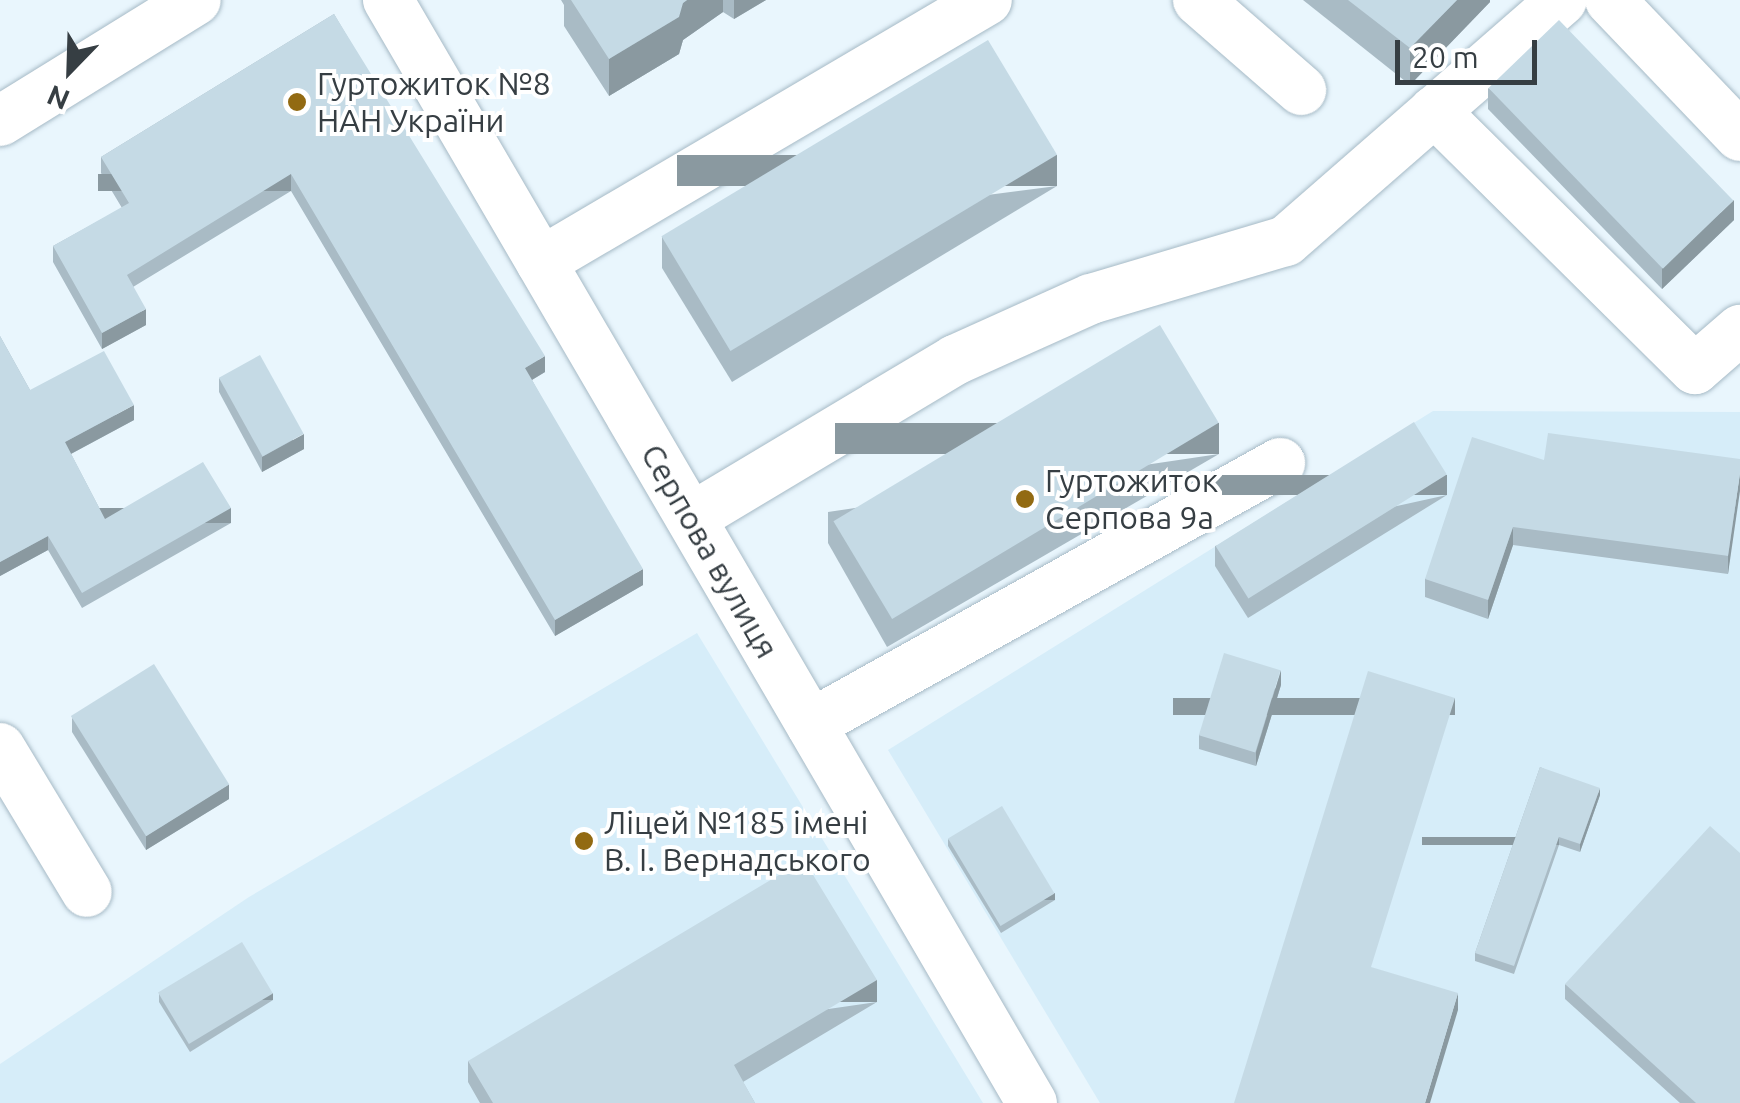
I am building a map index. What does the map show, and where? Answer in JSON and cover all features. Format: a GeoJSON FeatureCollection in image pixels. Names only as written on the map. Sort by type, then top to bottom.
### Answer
{"type":"FeatureCollection","features":[{"type":"Feature","properties":{"kind":"street"},"geometry":{"type":"LineString","coordinates":[[0,121],[196,0]]}},
{"type":"Feature","properties":{"kind":"street","name":"Серпова вулиця"},"geometry":{"type":"LineString","coordinates":[[388,0],[1032,1103]]}},
{"type":"Feature","properties":{"kind":"street"},"geometry":{"type":"LineString","coordinates":[[1198,0],[1301,90]]}},
{"type":"Feature","properties":{"kind":"street"},"geometry":{"type":"LineString","coordinates":[[690,518],[955,360],[1091,300],[1286,241],[1562,0]]}},
{"type":"Feature","properties":{"kind":"street"},"geometry":{"type":"LineString","coordinates":[[1610,0],[1740,136]]}},
{"type":"Feature","properties":{"kind":"street"},"geometry":{"type":"LineString","coordinates":[[541,262],[971,3]]}},
{"type":"Feature","properties":{"kind":"street"},"geometry":{"type":"LineString","coordinates":[[1434,111],[1695,369],[1740,330]]}},
{"type":"Feature","properties":{"kind":"street"},"geometry":{"type":"LineString","coordinates":[[811,724],[1280,463]]}},
{"type":"Feature","properties":{"kind":"street"},"geometry":{"type":"LineString","coordinates":[[0,748],[87,892]]}},
{"type":"Feature","properties":{"kind":"shaded area"},"geometry":{"type":"Polygon","coordinates":[[[1433,411],[1740,412],[1740,1103],[1100,1103],[888,750],[1433,411]]]}},
{"type":"Feature","properties":{"kind":"shaded area","name":"Ліцей №185 імені В. І. Вернадського"},"geometry":{"type":"Polygon","coordinates":[[[697,633],[983,1103],[0,1103],[0,1064],[249,897],[697,633]]]}},
{"type":"Feature","properties":{"kind":"building"},"geometry":{"type":"Polygon","coordinates":[[[571,0],[687,0],[679,17],[609,59],[571,0]]]}},
{"type":"Feature","properties":{"kind":"building"},"geometry":{"type":"Polygon","coordinates":[[[1348,0],[1457,0],[1410,48],[1348,0]]]}},
{"type":"Feature","properties":{"kind":"building"},"geometry":{"type":"Polygon","coordinates":[[[334,14],[545,356],[525,368],[643,569],[555,620],[291,174],[127,275],[146,309],[102,333],[53,246],[129,203],[101,157],[334,14]]]}},
{"type":"Feature","properties":{"kind":"building"},"geometry":{"type":"Polygon","coordinates":[[[1559,20],[1733,201],[1663,269],[1489,88],[1559,20]]]}},
{"type":"Feature","properties":{"kind":"building"},"geometry":{"type":"Polygon","coordinates":[[[988,40],[1057,155],[730,351],[661,236],[988,40]]]}},
{"type":"Feature","properties":{"kind":"building","name":"Гуртожиток Серпова 9а"},"geometry":{"type":"Polygon","coordinates":[[[1160,325],[1219,423],[892,619],[833,521],[1160,325]]]}},
{"type":"Feature","properties":{"kind":"building"},"geometry":{"type":"Polygon","coordinates":[[[0,336],[30,390],[104,351],[134,405],[65,442],[105,519],[203,462],[231,508],[82,593],[48,536],[0,562],[0,336]]]}},
{"type":"Feature","properties":{"kind":"building"},"geometry":{"type":"Polygon","coordinates":[[[260,355],[304,434],[263,457],[219,378],[260,355]]]}},
{"type":"Feature","properties":{"kind":"building"},"geometry":{"type":"Polygon","coordinates":[[[1414,422],[1447,475],[1248,599],[1216,546],[1414,422]]]}},
{"type":"Feature","properties":{"kind":"building"},"geometry":{"type":"Polygon","coordinates":[[[1548,433],[1740,459],[1728,556],[1513,527],[1488,600],[1425,579],[1472,437],[1544,460],[1548,433]]]}},
{"type":"Feature","properties":{"kind":"building"},"geometry":{"type":"Polygon","coordinates":[[[1224,653],[1280,670],[1255,752],[1199,735],[1224,653]]]}},
{"type":"Feature","properties":{"kind":"building"},"geometry":{"type":"Polygon","coordinates":[[[154,664],[229,784],[146,836],[71,716],[154,664]]]}},
{"type":"Feature","properties":{"kind":"building"},"geometry":{"type":"Polygon","coordinates":[[[1368,671],[1455,698],[1371,967],[1458,993],[1425,1103],[1234,1103],[1368,671]]]}},
{"type":"Feature","properties":{"kind":"building"},"geometry":{"type":"Polygon","coordinates":[[[1540,767],[1600,788],[1580,844],[1559,837],[1514,966],[1475,953],[1540,767]]]}},
{"type":"Feature","properties":{"kind":"building"},"geometry":{"type":"Polygon","coordinates":[[[1002,806],[1055,893],[1001,926],[948,838],[1002,806]]]}},
{"type":"Feature","properties":{"kind":"building"},"geometry":{"type":"Polygon","coordinates":[[[1710,826],[1740,853],[1740,1103],[1696,1103],[1565,984],[1710,826]]]}},
{"type":"Feature","properties":{"kind":"building"},"geometry":{"type":"Polygon","coordinates":[[[804,860],[877,980],[734,1065],[755,1103],[493,1103],[468,1061],[804,860]]]}},
{"type":"Feature","properties":{"kind":"building"},"geometry":{"type":"Polygon","coordinates":[[[242,942],[273,993],[189,1044],[158,992],[242,942]]]}},
{"type":"Feature","properties":{"kind":"place","name":"Гуртожиток №8 НАН України"},"geometry":{"type":"Point","coordinates":[297,102]}},
{"type":"Feature","properties":{"kind":"place","name":"Гуртожиток Серпова 9а"},"geometry":{"type":"Point","coordinates":[1025,499]}},
{"type":"Feature","properties":{"kind":"place","name":"Ліцей №185 імені В. І. Вернадського"},"geometry":{"type":"Point","coordinates":[584,841]}}]}
